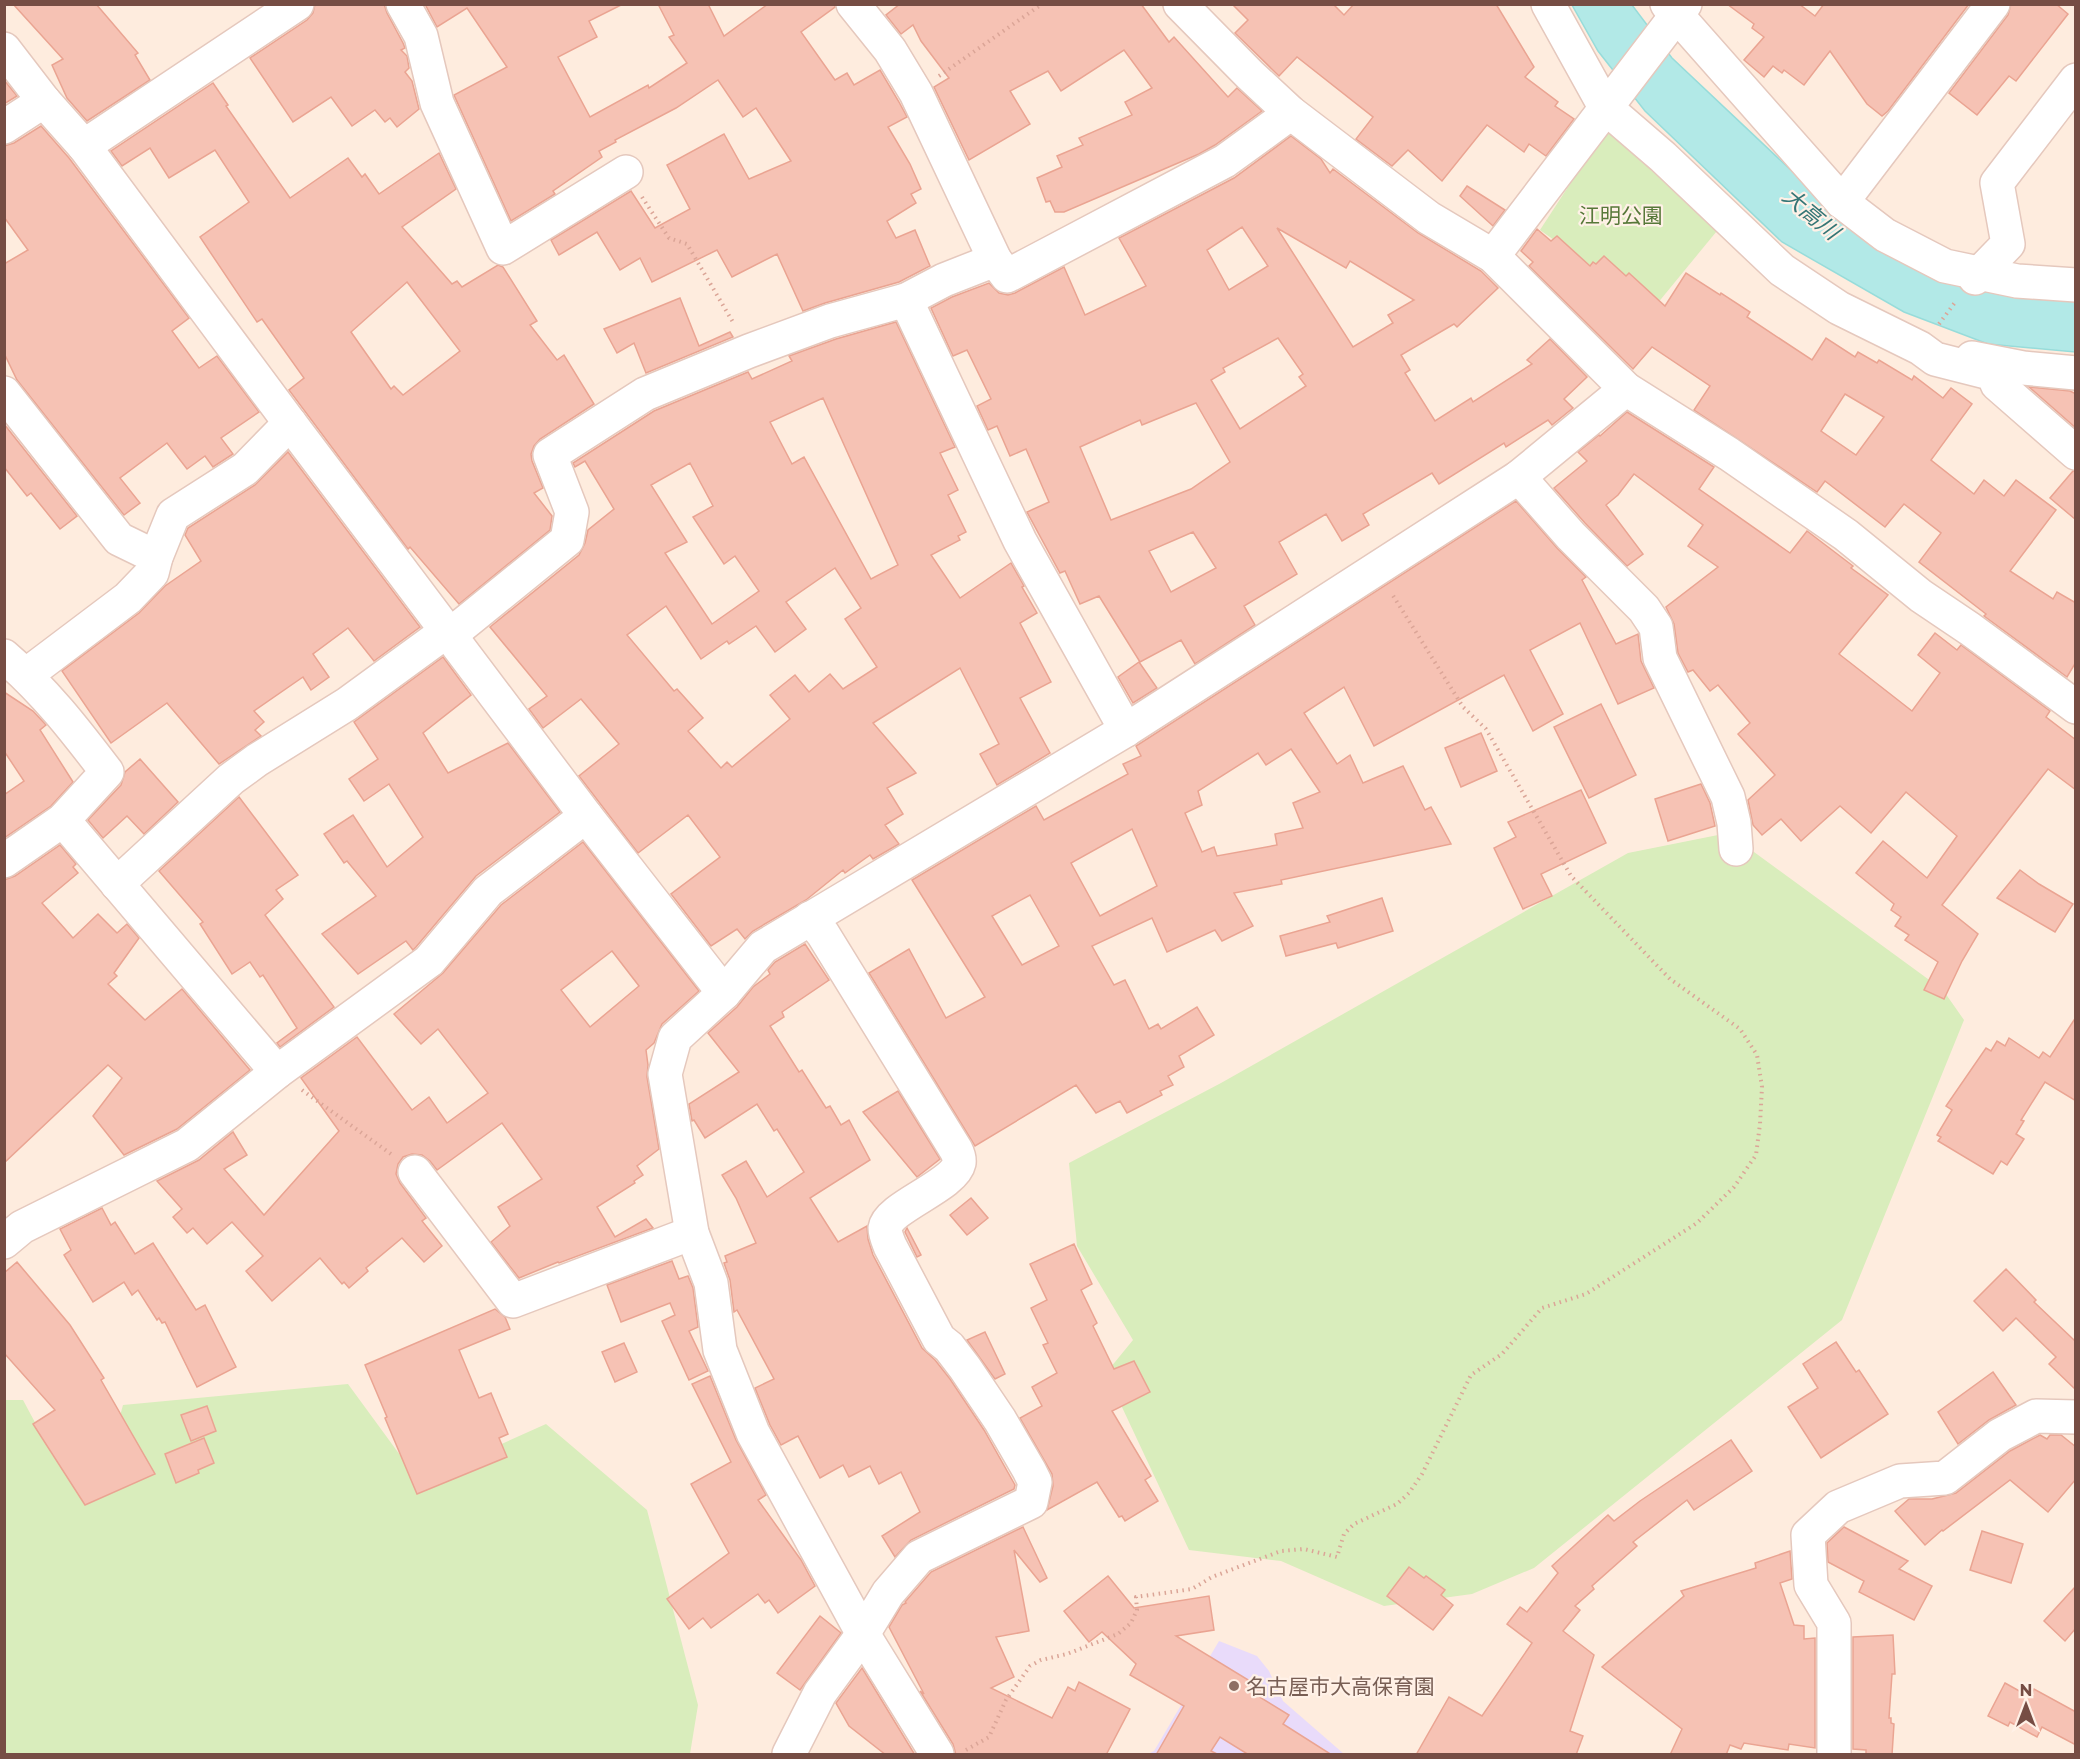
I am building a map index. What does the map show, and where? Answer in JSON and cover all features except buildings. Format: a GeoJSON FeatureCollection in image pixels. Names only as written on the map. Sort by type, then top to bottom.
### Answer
{"type":"FeatureCollection","features":[{"type":"Feature","properties":{"kind":"street"},"geometry":{"type":"LineString","coordinates":[[84,146],[297,4]]}},
{"type":"Feature","properties":{"kind":"street"},"geometry":{"type":"LineString","coordinates":[[403,4],[421,36],[437,103],[503,248],[626,172]]}},
{"type":"Feature","properties":{"kind":"street"},"geometry":{"type":"LineString","coordinates":[[854,4],[890,50],[916,93],[995,260],[1006,276],[1225,160],[1291,113]]}},
{"type":"Feature","properties":{"kind":"street"},"geometry":{"type":"LineString","coordinates":[[1180,4],[1291,113],[1429,218],[1492,256],[1626,389],[1729,454],[1846,535],[1921,596],[2076,707]]}},
{"type":"Feature","properties":{"kind":"street"},"geometry":{"type":"LineString","coordinates":[[1548,4],[1611,100],[1663,157],[1782,270],[1839,308],[1920,348],[1935,359],[1994,374],[1996,384],[2076,453]]}},
{"type":"Feature","properties":{"kind":"street"},"geometry":{"type":"LineString","coordinates":[[1842,202],[1993,4]]}},
{"type":"Feature","properties":{"kind":"street"},"geometry":{"type":"LineString","coordinates":[[1492,256],[1611,100],[1673,14],[1842,202],[1885,235],[1945,266],[1977,276],[2076,285]]}},
{"type":"Feature","properties":{"kind":"street"},"geometry":{"type":"LineString","coordinates":[[4,49],[44,101],[84,146],[586,816],[724,993]]}},
{"type":"Feature","properties":{"kind":"street"},"geometry":{"type":"LineString","coordinates":[[1977,276],[2008,244],[1996,183],[2076,80]]}},
{"type":"Feature","properties":{"kind":"street"},"geometry":{"type":"LineString","coordinates":[[4,127],[44,101]]}},
{"type":"Feature","properties":{"kind":"street"},"geometry":{"type":"LineString","coordinates":[[117,884],[231,779],[256,760],[347,704],[449,633],[567,540],[572,512],[550,455],[645,394],[749,351],[830,321],[906,300],[944,280],[995,260]]}},
{"type":"Feature","properties":{"kind":"street"},"geometry":{"type":"LineString","coordinates":[[906,300],[1020,541],[1126,730]]}},
{"type":"Feature","properties":{"kind":"street"},"geometry":{"type":"LineString","coordinates":[[1920,348],[2023,368],[2076,373]]}},
{"type":"Feature","properties":{"kind":"street"},"geometry":{"type":"LineString","coordinates":[[937,1755],[863,1634],[753,1433],[720,1350],[711,1283],[692,1233],[665,1074],[675,1038],[724,993],[763,947],[1126,730],[1519,477],[1626,389]]}},
{"type":"Feature","properties":{"kind":"street"},"geometry":{"type":"LineString","coordinates":[[4,393],[119,539],[156,557]]}},
{"type":"Feature","properties":{"kind":"street"},"geometry":{"type":"LineString","coordinates":[[4,861],[63,820],[107,772],[62,713],[15,665],[128,598],[152,573],[173,515],[245,469],[290,423]]}},
{"type":"Feature","properties":{"kind":"street"},"geometry":{"type":"LineString","coordinates":[[1519,477],[1572,536],[1644,609],[1656,627],[1660,658],[1728,797],[1734,823],[1736,849]]}},
{"type":"Feature","properties":{"kind":"street"},"geometry":{"type":"LineString","coordinates":[[4,1242],[22,1227],[187,1145],[277,1072],[429,961],[488,891],[586,816]]}},
{"type":"Feature","properties":{"kind":"street"},"geometry":{"type":"LineString","coordinates":[[63,820],[277,1072]]}},
{"type":"Feature","properties":{"kind":"street"},"geometry":{"type":"LineString","coordinates":[[789,1755],[820,1693],[863,1634],[888,1593],[919,1557],[1031,1503],[1035,1482],[1000,1420],[949,1347],[939,1339],[890,1246],[885,1231],[886,1225],[896,1214],[949,1177],[960,1160],[823,934],[810,918]]}},
{"type":"Feature","properties":{"kind":"street"},"geometry":{"type":"LineString","coordinates":[[415,1172],[513,1301],[692,1233]]}},
{"type":"Feature","properties":{"kind":"street"},"geometry":{"type":"LineString","coordinates":[[1834,1755],[1834,1623],[1811,1586],[1808,1535],[1838,1507],[1900,1481],[1945,1478],[2000,1435],[2036,1416],[2076,1417]]}},
{"type":"Feature","properties":{"kind":"path"},"geometry":{"type":"LineString","coordinates":[[916,93],[1042,4]]}},
{"type":"Feature","properties":{"kind":"path"},"geometry":{"type":"LineString","coordinates":[[626,172],[669,238],[687,244],[749,351]]}},
{"type":"Feature","properties":{"kind":"path"},"geometry":{"type":"LineString","coordinates":[[1920,348],[1977,276]]}},
{"type":"Feature","properties":{"kind":"path"},"geometry":{"type":"LineString","coordinates":[[957,1755],[988,1737],[1006,1700],[1030,1666],[1041,1660],[1067,1654],[1118,1634],[1131,1623],[1137,1610],[1137,1597],[1192,1589],[1212,1577],[1281,1551],[1304,1549],[1336,1557],[1344,1534],[1354,1524],[1397,1504],[1409,1493],[1422,1474],[1471,1375],[1502,1354],[1542,1308],[1586,1294],[1697,1223],[1734,1187],[1756,1155],[1762,1087],[1757,1054],[1752,1046],[1740,1029],[1670,980],[1572,876],[1486,729],[1463,707],[1376,567]]}},
{"type":"Feature","properties":{"kind":"path"},"geometry":{"type":"LineString","coordinates":[[277,1072],[415,1172]]}},
{"type":"Feature","properties":{"kind":"shaded area","name":"名古屋市大高保育園"},"geometry":{"type":"Polygon","coordinates":[[[1219,1641],[1257,1656],[1269,1671],[1283,1701],[1344,1754],[1148,1754],[1154,1751],[1219,1641]]]}},
{"type":"Feature","properties":{"kind":"green space","name":"江明公園"},"geometry":{"type":"Polygon","coordinates":[[[1609,124],[1721,226],[1652,310],[1540,230],[1609,124]]]}},
{"type":"Feature","properties":{"kind":"green space"},"geometry":{"type":"Polygon","coordinates":[[[1728,833],[1943,990],[1964,1020],[1842,1320],[1534,1568],[1472,1594],[1384,1606],[1281,1561],[1189,1550],[1106,1373],[1133,1340],[1077,1246],[1069,1163],[1221,1083],[1628,853],[1728,833]]]}},
{"type":"Feature","properties":{"kind":"green space"},"geometry":{"type":"Polygon","coordinates":[[[348,1384],[419,1481],[546,1424],[647,1510],[698,1705],[690,1754],[5,1754],[4,1400],[23,1400],[53,1456],[109,1456],[123,1405],[348,1384]]]}},
{"type":"Feature","properties":{"kind":"water","name":"大高川"},"geometry":{"type":"Polygon","coordinates":[[[1572,5],[1632,5],[1672,58],[1795,174],[1863,231],[2075,301],[2075,352],[1988,344],[1904,312],[1782,242],[1645,111],[1598,51],[1572,5]]]}},
{"type":"Feature","properties":{"kind":"place","name":"名古屋市大高保育園"},"geometry":{"type":"Point","coordinates":[1234,1686]}}]}
